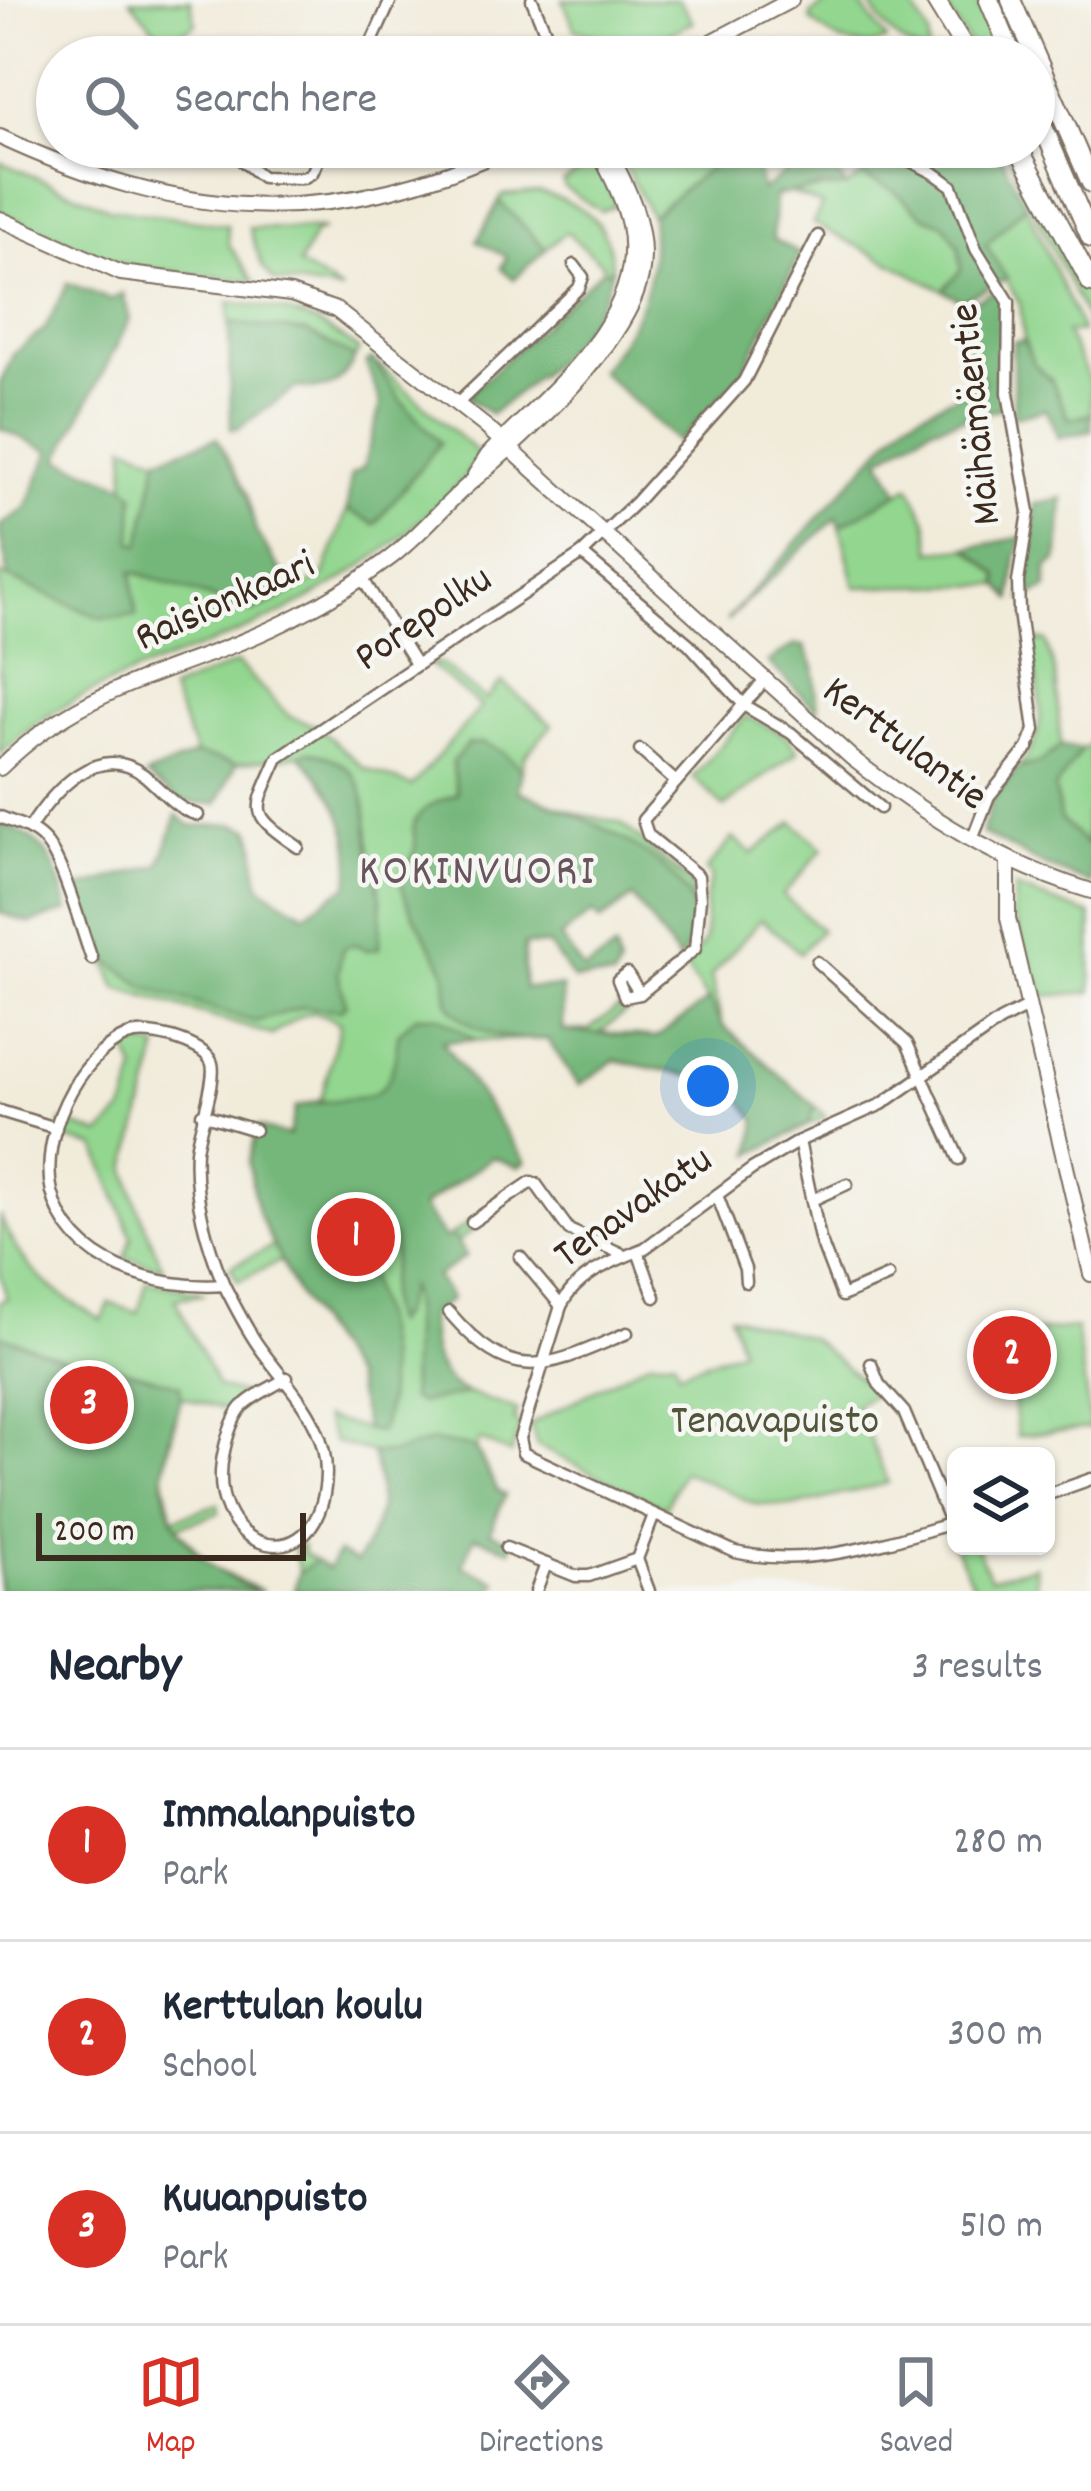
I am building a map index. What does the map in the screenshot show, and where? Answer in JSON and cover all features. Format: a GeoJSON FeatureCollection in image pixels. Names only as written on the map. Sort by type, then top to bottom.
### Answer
{"type":"FeatureCollection","features":[{"type":"Feature","properties":{"kind":"highway"},"geometry":{"type":"LineString","coordinates":[[935,0],[957,36]]}},
{"type":"Feature","properties":{"kind":"highway"},"geometry":{"type":"LineString","coordinates":[[988,0],[1004,36]]}},
{"type":"Feature","properties":{"kind":"highway"},"geometry":{"type":"LineString","coordinates":[[1012,1],[1027,36]]}},
{"type":"Feature","properties":{"kind":"highway"},"geometry":{"type":"LineString","coordinates":[[1055,100],[1091,183]]}},
{"type":"Feature","properties":{"kind":"highway"},"geometry":{"type":"LineString","coordinates":[[1055,155],[1091,238]]}},
{"type":"Feature","properties":{"kind":"highway"},"geometry":{"type":"LineString","coordinates":[[1029,168],[1091,284]]}},
{"type":"Feature","properties":{"kind":"main road"},"geometry":{"type":"LineString","coordinates":[[723,36],[791,0]]}},
{"type":"Feature","properties":{"kind":"main road"},"geometry":{"type":"LineString","coordinates":[[0,136],[36,153]]}},
{"type":"Feature","properties":{"kind":"main road"},"geometry":{"type":"LineString","coordinates":[[72,168],[125,187],[198,201],[266,206],[400,189],[456,168]]}},
{"type":"Feature","properties":{"kind":"main road","name":"Raisionkaari"},"geometry":{"type":"LineString","coordinates":[[506,446],[591,347],[624,294],[631,264],[630,228],[606,168]]}},
{"type":"Feature","properties":{"kind":"main road","name":"Raisionkaari"},"geometry":{"type":"LineString","coordinates":[[0,768],[46,727],[83,703],[298,616],[406,546],[606,346],[626,318],[638,290],[643,248],[630,192],[617,168]]}},
{"type":"Feature","properties":{"kind":"main road","name":"Kerttulantie"},"geometry":{"type":"LineString","coordinates":[[0,219],[121,273],[265,290],[319,302],[351,320],[506,446],[907,801],[1008,860],[1006,907],[1091,1274]]}},
{"type":"Feature","properties":{"kind":"main road"},"geometry":{"type":"LineString","coordinates":[[1008,860],[1091,891]]}},
{"type":"Feature","properties":{"kind":"street"},"geometry":{"type":"LineString","coordinates":[[375,36],[392,0]]}},
{"type":"Feature","properties":{"kind":"street"},"geometry":{"type":"LineString","coordinates":[[532,0],[547,36]]}},
{"type":"Feature","properties":{"kind":"street"},"geometry":{"type":"LineString","coordinates":[[251,168],[262,177],[303,178],[314,168]]}},
{"type":"Feature","properties":{"kind":"street","name":"Mäihämäentie"},"geometry":{"type":"LineString","coordinates":[[926,168],[952,186],[976,249],[1010,302],[1008,393],[1029,512],[1018,582],[1035,730],[1028,748],[989,796],[972,840]]}},
{"type":"Feature","properties":{"kind":"street","name":"Porepolku"},"geometry":{"type":"LineString","coordinates":[[298,847],[265,825],[259,806],[278,758],[582,554],[603,535],[744,380],[818,236]]}},
{"type":"Feature","properties":{"kind":"street"},"geometry":{"type":"LineString","coordinates":[[457,404],[579,288],[583,277],[574,266]]}},
{"type":"Feature","properties":{"kind":"street"},"geometry":{"type":"LineString","coordinates":[[582,554],[689,644],[745,706],[791,733],[880,808]]}},
{"type":"Feature","properties":{"kind":"street"},"geometry":{"type":"LineString","coordinates":[[362,578],[416,664]]}},
{"type":"Feature","properties":{"kind":"street"},"geometry":{"type":"LineString","coordinates":[[640,994],[676,968],[698,943],[700,881],[643,826],[643,820],[765,680]]}},
{"type":"Feature","properties":{"kind":"street"},"geometry":{"type":"LineString","coordinates":[[640,750],[676,782]]}},
{"type":"Feature","properties":{"kind":"street"},"geometry":{"type":"LineString","coordinates":[[28,829],[62,786],[86,769],[107,764],[140,772],[184,812],[198,815]]}},
{"type":"Feature","properties":{"kind":"street"},"geometry":{"type":"LineString","coordinates":[[0,818],[41,836],[53,853],[92,958]]}},
{"type":"Feature","properties":{"kind":"street"},"geometry":{"type":"LineString","coordinates":[[817,962],[899,1033],[959,1159]]}},
{"type":"Feature","properties":{"kind":"street","name":"Tenavakatu"},"geometry":{"type":"LineString","coordinates":[[947,1525],[830,1555],[777,1559],[735,1552],[524,1453],[520,1438],[561,1306],[571,1289],[620,1253],[638,1252],[799,1141],[869,1111],[1029,1006]]}},
{"type":"Feature","properties":{"kind":"street"},"geometry":{"type":"LineString","coordinates":[[224,1285],[159,1280],[124,1271],[75,1236],[51,1190],[56,1129],[83,1074],[130,1034],[173,1039],[209,1057],[214,1069],[202,1114],[196,1184],[209,1249],[261,1350],[287,1378],[308,1407],[323,1442],[325,1492],[312,1526],[294,1540],[273,1545],[250,1538],[238,1528],[221,1502],[219,1478],[229,1432],[242,1407],[287,1378]]}},
{"type":"Feature","properties":{"kind":"street"},"geometry":{"type":"LineString","coordinates":[[0,1111],[56,1129]]}},
{"type":"Feature","properties":{"kind":"street"},"geometry":{"type":"LineString","coordinates":[[202,1114],[255,1130]]}},
{"type":"Feature","properties":{"kind":"street"},"geometry":{"type":"LineString","coordinates":[[799,1141],[820,1240],[842,1297],[888,1276]]}},
{"type":"Feature","properties":{"kind":"street"},"geometry":{"type":"LineString","coordinates":[[472,1222],[525,1184],[536,1184],[569,1230],[620,1253]]}},
{"type":"Feature","properties":{"kind":"street"},"geometry":{"type":"LineString","coordinates":[[812,1200],[847,1184]]}},
{"type":"Feature","properties":{"kind":"street"},"geometry":{"type":"LineString","coordinates":[[717,1195],[746,1282]]}},
{"type":"Feature","properties":{"kind":"street"},"geometry":{"type":"LineString","coordinates":[[638,1252],[655,1297]]}},
{"type":"Feature","properties":{"kind":"street"},"geometry":{"type":"LineString","coordinates":[[520,1257],[561,1306]]}},
{"type":"Feature","properties":{"kind":"street"},"geometry":{"type":"LineString","coordinates":[[449,1312],[485,1350],[542,1366],[627,1334]]}},
{"type":"Feature","properties":{"kind":"street"},"geometry":{"type":"LineString","coordinates":[[871,1364],[879,1384],[904,1412],[947,1507]]}},
{"type":"Feature","properties":{"kind":"street"},"geometry":{"type":"LineString","coordinates":[[1055,1493],[1091,1479]]}},
{"type":"Feature","properties":{"kind":"street"},"geometry":{"type":"LineString","coordinates":[[650,1591],[637,1559],[654,1515]]}},
{"type":"Feature","properties":{"kind":"street"},"geometry":{"type":"LineString","coordinates":[[506,1548],[576,1576],[637,1559]]}},
{"type":"Feature","properties":{"kind":"street"},"geometry":{"type":"LineString","coordinates":[[536,1591],[547,1564]]}},
{"type":"Feature","properties":{"kind":"green space"},"geometry":{"type":"Polygon","coordinates":[[[130,0],[190,0],[196,24],[175,36],[160,36],[130,0]]]}},
{"type":"Feature","properties":{"kind":"green space"},"geometry":{"type":"Polygon","coordinates":[[[563,0],[679,0],[693,22],[665,36],[594,36],[575,29],[563,0]]]}},
{"type":"Feature","properties":{"kind":"green space"},"geometry":{"type":"Polygon","coordinates":[[[831,0],[857,0],[884,36],[832,36],[811,20],[811,14],[831,0]]]}},
{"type":"Feature","properties":{"kind":"green space"},"geometry":{"type":"Polygon","coordinates":[[[867,0],[909,0],[929,36],[895,36],[867,0]]]}},
{"type":"Feature","properties":{"kind":"green space"},"geometry":{"type":"Polygon","coordinates":[[[942,0],[976,0],[992,36],[964,36],[942,0]]]}},
{"type":"Feature","properties":{"kind":"green space"},"geometry":{"type":"Polygon","coordinates":[[[0,162],[111,209],[227,225],[229,245],[254,281],[112,261],[0,212],[0,162]]]}},
{"type":"Feature","properties":{"kind":"green space"},"geometry":{"type":"Polygon","coordinates":[[[585,168],[599,168],[617,205],[601,211],[563,182],[585,168]]]}},
{"type":"Feature","properties":{"kind":"green space"},"geometry":{"type":"Polygon","coordinates":[[[626,168],[709,168],[651,216],[626,168]]]}},
{"type":"Feature","properties":{"kind":"green space"},"geometry":{"type":"Polygon","coordinates":[[[709,168],[757,168],[762,190],[792,168],[832,168],[847,187],[775,196],[773,239],[800,254],[741,376],[678,442],[600,371],[643,299],[651,261],[651,216],[709,168]]]}},
{"type":"Feature","properties":{"kind":"green space"},"geometry":{"type":"Polygon","coordinates":[[[872,168],[1007,168],[1026,205],[986,245],[1007,279],[961,300],[943,290],[961,270],[959,247],[944,224],[925,217],[893,190],[861,176],[872,168]]]}},
{"type":"Feature","properties":{"kind":"green space"},"geometry":{"type":"Polygon","coordinates":[[[1014,168],[1023,168],[1091,299],[1091,329],[1014,168]]]}},
{"type":"Feature","properties":{"kind":"green space"},"geometry":{"type":"Polygon","coordinates":[[[861,176],[893,190],[925,217],[944,224],[959,247],[961,271],[943,290],[813,223],[822,205],[789,192],[847,187],[861,176]]]}},
{"type":"Feature","properties":{"kind":"green space"},"geometry":{"type":"Polygon","coordinates":[[[539,192],[569,202],[592,217],[606,239],[612,270],[602,270],[603,264],[566,232],[546,249],[499,201],[503,195],[539,192]]]}},
{"type":"Feature","properties":{"kind":"green space"},"geometry":{"type":"Polygon","coordinates":[[[499,201],[546,249],[514,279],[501,268],[507,257],[477,241],[499,201]]]}},
{"type":"Feature","properties":{"kind":"green space"},"geometry":{"type":"Polygon","coordinates":[[[1026,205],[1082,331],[1066,333],[1091,383],[1091,414],[1070,420],[1051,380],[1033,363],[1024,340],[1020,304],[986,245],[1026,205]]]}},
{"type":"Feature","properties":{"kind":"green space"},"geometry":{"type":"Polygon","coordinates":[[[249,228],[324,229],[315,233],[299,265],[342,291],[274,281],[262,266],[249,228]]]}},
{"type":"Feature","properties":{"kind":"green space"},"geometry":{"type":"Polygon","coordinates":[[[602,270],[612,270],[594,313],[547,368],[491,414],[469,399],[470,393],[602,270]]]}},
{"type":"Feature","properties":{"kind":"green space"},"geometry":{"type":"Polygon","coordinates":[[[68,283],[111,300],[123,293],[130,319],[59,459],[134,493],[132,541],[140,545],[158,458],[217,438],[247,494],[256,532],[282,573],[283,598],[253,612],[132,571],[136,616],[101,618],[8,577],[0,526],[26,508],[50,451],[0,428],[0,384],[14,353],[45,329],[68,283]]]}},
{"type":"Feature","properties":{"kind":"green space"},"geometry":{"type":"Polygon","coordinates":[[[997,290],[1007,303],[1005,407],[931,427],[881,458],[899,492],[840,526],[837,517],[726,621],[907,419],[984,382],[955,317],[960,308],[997,290]]]}},
{"type":"Feature","properties":{"kind":"green space"},"geometry":{"type":"Polygon","coordinates":[[[229,302],[298,316],[359,350],[355,358],[307,332],[229,323],[229,302]]]}},
{"type":"Feature","properties":{"kind":"green space"},"geometry":{"type":"Polygon","coordinates":[[[229,323],[307,332],[355,358],[332,385],[297,387],[231,429],[229,323]]]}},
{"type":"Feature","properties":{"kind":"green space"},"geometry":{"type":"Polygon","coordinates":[[[1024,340],[1033,363],[1051,380],[1069,419],[1091,414],[1091,431],[1059,438],[1046,409],[1014,417],[1013,342],[1024,340]]]}},
{"type":"Feature","properties":{"kind":"green space"},"geometry":{"type":"Polygon","coordinates":[[[372,359],[479,454],[455,488],[402,536],[328,588],[248,629],[76,699],[0,754],[0,574],[101,618],[131,571],[253,612],[323,577],[347,510],[375,524],[439,443],[372,359]]]}},
{"type":"Feature","properties":{"kind":"green space"},"geometry":{"type":"Polygon","coordinates":[[[372,359],[440,443],[375,524],[347,510],[351,475],[363,468],[381,404],[366,363],[372,359]]]}},
{"type":"Feature","properties":{"kind":"green space"},"geometry":{"type":"Polygon","coordinates":[[[126,445],[158,458],[141,546],[132,542],[134,494],[125,485],[126,445]]]}},
{"type":"Feature","properties":{"kind":"green space"},"geometry":{"type":"Polygon","coordinates":[[[910,486],[927,521],[932,551],[967,548],[999,575],[999,585],[855,587],[840,526],[910,486]]]}},
{"type":"Feature","properties":{"kind":"green space"},"geometry":{"type":"Polygon","coordinates":[[[1063,498],[1059,553],[1047,568],[1047,588],[1022,599],[1035,504],[1063,498]]]}},
{"type":"Feature","properties":{"kind":"green space"},"geometry":{"type":"Polygon","coordinates":[[[1024,537],[1016,556],[1012,599],[999,585],[999,575],[967,548],[1024,537]]]}},
{"type":"Feature","properties":{"kind":"green space"},"geometry":{"type":"Polygon","coordinates":[[[1028,640],[1046,641],[1055,672],[1061,746],[1040,763],[1018,768],[1040,723],[1028,640]]]}},
{"type":"Feature","properties":{"kind":"green space"},"geometry":{"type":"Polygon","coordinates":[[[795,645],[804,646],[814,667],[818,711],[768,662],[795,645]]]}},
{"type":"Feature","properties":{"kind":"green space"},"geometry":{"type":"Polygon","coordinates":[[[237,663],[290,717],[317,726],[364,768],[412,786],[481,707],[428,663],[440,663],[486,700],[502,682],[552,725],[525,756],[517,791],[579,814],[621,823],[691,884],[692,904],[690,933],[679,960],[634,897],[600,921],[593,913],[560,937],[584,971],[615,950],[619,968],[613,978],[573,979],[549,945],[523,945],[524,988],[562,988],[563,1031],[588,1030],[623,1005],[627,1011],[600,1032],[656,1038],[708,1001],[686,968],[705,940],[706,895],[712,876],[706,870],[733,838],[752,854],[793,822],[823,849],[783,895],[821,930],[800,953],[761,919],[711,976],[722,1025],[826,1116],[752,1154],[757,1121],[730,1084],[615,1060],[579,1085],[547,1039],[442,1041],[526,1162],[518,1167],[493,1157],[422,1207],[445,1239],[473,1220],[478,1227],[457,1242],[466,1256],[436,1277],[451,1299],[430,1315],[430,1355],[453,1388],[517,1410],[514,1420],[520,1426],[511,1454],[480,1440],[476,1448],[498,1492],[505,1495],[490,1532],[513,1542],[510,1550],[475,1536],[462,1566],[497,1581],[493,1591],[294,1591],[299,1572],[294,1549],[302,1545],[304,1554],[328,1569],[338,1553],[356,1563],[379,1510],[376,1470],[372,1453],[334,1442],[324,1418],[366,1429],[353,1378],[281,1261],[238,1281],[230,1267],[273,1246],[253,1188],[257,1127],[289,1136],[296,1107],[321,1100],[340,1024],[320,1014],[305,1014],[272,1035],[117,988],[76,889],[160,865],[177,815],[190,826],[206,827],[178,883],[342,949],[354,944],[367,950],[381,900],[368,827],[300,755],[236,764],[217,804],[146,776],[196,754],[170,690],[237,663]]]}},
{"type":"Feature","properties":{"kind":"green space"},"geometry":{"type":"Polygon","coordinates":[[[746,716],[787,736],[798,751],[724,807],[693,777],[746,716]]]}},
{"type":"Feature","properties":{"kind":"green space"},"geometry":{"type":"Polygon","coordinates":[[[484,743],[522,769],[518,791],[575,814],[644,852],[672,876],[690,902],[694,930],[679,960],[633,897],[600,921],[593,913],[560,937],[584,971],[615,950],[619,968],[613,978],[573,979],[549,945],[524,945],[524,988],[562,988],[563,1031],[656,1038],[709,1000],[722,1025],[815,1106],[809,1124],[752,1154],[757,1121],[730,1084],[615,1060],[579,1085],[547,1039],[485,1032],[453,1010],[443,966],[410,907],[401,876],[415,849],[416,819],[431,805],[457,794],[452,762],[468,744],[484,743]]]}},
{"type":"Feature","properties":{"kind":"green space"},"geometry":{"type":"Polygon","coordinates":[[[1091,744],[1087,847],[1060,819],[1055,787],[1082,749],[1091,744]]]}},
{"type":"Feature","properties":{"kind":"green space"},"geometry":{"type":"Polygon","coordinates":[[[1061,746],[1082,749],[1055,788],[1060,819],[1086,845],[1091,807],[1091,884],[982,833],[992,801],[1018,768],[1040,763],[1061,746]]]}},
{"type":"Feature","properties":{"kind":"green space"},"geometry":{"type":"Polygon","coordinates":[[[307,751],[343,765],[361,788],[381,900],[379,948],[367,950],[354,944],[342,950],[338,973],[346,1004],[341,1010],[303,1007],[255,1022],[146,988],[104,958],[76,889],[160,865],[177,815],[191,826],[234,824],[250,829],[262,888],[305,914],[348,885],[347,831],[333,798],[300,755],[307,751]]]}},
{"type":"Feature","properties":{"kind":"green space"},"geometry":{"type":"Polygon","coordinates":[[[196,754],[236,764],[217,804],[181,802],[146,776],[196,754]]]}},
{"type":"Feature","properties":{"kind":"green space"},"geometry":{"type":"Polygon","coordinates":[[[0,824],[30,838],[48,856],[68,911],[30,923],[0,913],[0,824]]]}},
{"type":"Feature","properties":{"kind":"green space"},"geometry":{"type":"Polygon","coordinates":[[[1015,888],[1091,915],[1091,992],[1044,996],[1013,915],[1015,888]]]}},
{"type":"Feature","properties":{"kind":"green space"},"geometry":{"type":"Polygon","coordinates":[[[416,1016],[438,1016],[476,1040],[442,1041],[526,1162],[518,1167],[493,1157],[422,1206],[445,1239],[452,1235],[466,1256],[436,1277],[451,1299],[430,1315],[436,1361],[448,1380],[468,1394],[419,1403],[411,1399],[409,1287],[393,1323],[388,1290],[393,1237],[373,1242],[368,1270],[388,1375],[380,1432],[366,1430],[353,1378],[295,1290],[258,1213],[248,1163],[257,1127],[289,1136],[296,1107],[380,1089],[395,1061],[398,1034],[416,1016]]]}},
{"type":"Feature","properties":{"kind":"green space"},"geometry":{"type":"Polygon","coordinates":[[[125,1046],[159,1048],[127,1169],[163,1268],[125,1258],[132,1237],[96,1147],[58,1137],[62,1122],[101,1134],[124,1111],[136,1071],[125,1046]]]}},
{"type":"Feature","properties":{"kind":"green space"},"geometry":{"type":"Polygon","coordinates":[[[0,1214],[27,1264],[69,1300],[102,1320],[110,1303],[138,1313],[147,1281],[205,1294],[175,1299],[218,1387],[253,1397],[233,1412],[181,1397],[163,1474],[173,1519],[218,1504],[219,1513],[177,1527],[211,1567],[262,1591],[0,1591],[0,1301],[7,1299],[0,1272],[0,1214]]]}},
{"type":"Feature","properties":{"kind":"green space","name":"Tenavapuisto"},"geometry":{"type":"Polygon","coordinates":[[[730,1315],[811,1338],[877,1393],[856,1404],[888,1483],[796,1506],[755,1504],[683,1471],[665,1508],[537,1446],[530,1425],[649,1361],[674,1359],[679,1372],[741,1349],[730,1315]]]}},
{"type":"Feature","properties":{"kind":"green space"},"geometry":{"type":"Polygon","coordinates":[[[1076,1328],[1091,1428],[1017,1436],[1007,1334],[1076,1328]]]}},
{"type":"Feature","properties":{"kind":"green space"},"geometry":{"type":"Polygon","coordinates":[[[0,1335],[83,1365],[106,1364],[180,1385],[164,1470],[170,1511],[207,1562],[262,1591],[0,1591],[0,1335]]]}},
{"type":"Feature","properties":{"kind":"green space"},"geometry":{"type":"Polygon","coordinates":[[[433,1441],[475,1448],[498,1492],[505,1495],[490,1532],[513,1542],[510,1550],[475,1536],[462,1566],[497,1581],[493,1591],[294,1591],[299,1572],[316,1561],[328,1569],[338,1553],[356,1563],[365,1548],[379,1510],[372,1453],[392,1453],[433,1441]]]}},
{"type":"Feature","properties":{"kind":"green space"},"geometry":{"type":"Polygon","coordinates":[[[958,1555],[980,1555],[990,1578],[1035,1566],[1036,1591],[952,1591],[974,1586],[958,1555]]]}},
{"type":"Feature","properties":{"kind":"place","name":"Immalanpuisto"},"geometry":{"type":"Point","coordinates":[356,1237]}},
{"type":"Feature","properties":{"kind":"place","name":"Kerttulan koulu"},"geometry":{"type":"Point","coordinates":[1012,1355]}},
{"type":"Feature","properties":{"kind":"place","name":"Kuuanpuisto"},"geometry":{"type":"Point","coordinates":[89,1405]}},
{"type":"Feature","properties":{"kind":"district","name":"KOKINVUORI"},"geometry":{"type":"Point","coordinates":[478,874]}}]}
